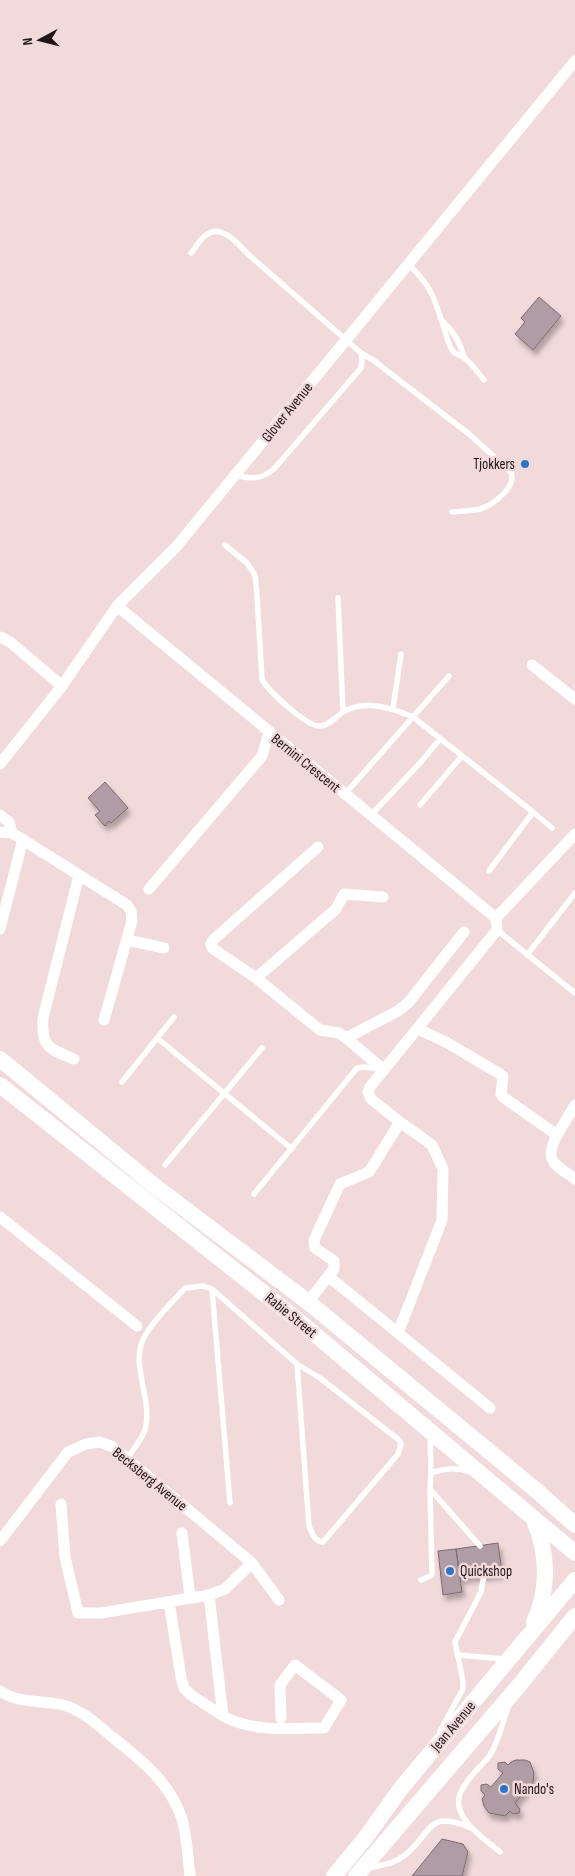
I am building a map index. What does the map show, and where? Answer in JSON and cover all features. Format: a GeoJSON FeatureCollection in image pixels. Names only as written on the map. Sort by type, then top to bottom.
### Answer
{"type":"FeatureCollection","features":[{"type":"Feature","properties":{"kind":"main road","name":"Rabie Street"},"geometry":{"type":"LineString","coordinates":[[0,1059],[152,1184],[308,1302],[537,1491],[575,1525]]}},
{"type":"Feature","properties":{"kind":"main road","name":"Rabie Street"},"geometry":{"type":"LineString","coordinates":[[0,1085],[298,1321],[575,1553]]}},
{"type":"Feature","properties":{"kind":"main road"},"geometry":{"type":"LineString","coordinates":[[528,1638],[542,1606],[546,1575],[542,1538],[533,1518]]}},
{"type":"Feature","properties":{"kind":"main road","name":"Jean Avenue"},"geometry":{"type":"LineString","coordinates":[[334,1876],[432,1751],[575,1580]]}},
{"type":"Feature","properties":{"kind":"main road","name":"Jean Avenue"},"geometry":{"type":"LineString","coordinates":[[359,1873],[517,1688],[575,1616]]}},
{"type":"Feature","properties":{"kind":"street","name":"Glover Avenue"},"geometry":{"type":"LineString","coordinates":[[0,764],[62,686],[117,606],[176,547],[575,61]]}},
{"type":"Feature","properties":{"kind":"street","name":"Bernini Crescent"},"geometry":{"type":"LineString","coordinates":[[117,606],[371,815],[496,924]]}},
{"type":"Feature","properties":{"kind":"street"},"geometry":{"type":"LineString","coordinates":[[0,637],[10,642],[62,686]]}},
{"type":"Feature","properties":{"kind":"street"},"geometry":{"type":"LineString","coordinates":[[532,665],[575,700]]}},
{"type":"Feature","properties":{"kind":"street"},"geometry":{"type":"LineString","coordinates":[[149,889],[262,756],[269,733]]}},
{"type":"Feature","properties":{"kind":"street"},"geometry":{"type":"LineString","coordinates":[[0,815],[9,822],[12,833]]}},
{"type":"Feature","properties":{"kind":"street"},"geometry":{"type":"LineString","coordinates":[[0,832],[12,833],[23,839],[127,905],[131,912],[132,921],[104,1020]]}},
{"type":"Feature","properties":{"kind":"street"},"geometry":{"type":"LineString","coordinates":[[398,1333],[442,1220],[443,1170],[432,1145],[371,1099],[368,1092],[383,1069],[418,1029],[496,924],[575,834]]}},
{"type":"Feature","properties":{"kind":"street"},"geometry":{"type":"LineString","coordinates":[[0,929],[23,839]]}},
{"type":"Feature","properties":{"kind":"street"},"geometry":{"type":"LineString","coordinates":[[318,847],[220,934],[211,944],[212,948],[256,978],[320,1030],[339,1033],[383,1069]]}},
{"type":"Feature","properties":{"kind":"street"},"geometry":{"type":"LineString","coordinates":[[74,1059],[51,1050],[45,1043],[42,1033],[79,875]]}},
{"type":"Feature","properties":{"kind":"street"},"geometry":{"type":"LineString","coordinates":[[256,978],[336,908],[344,894],[383,897]]}},
{"type":"Feature","properties":{"kind":"street"},"geometry":{"type":"LineString","coordinates":[[346,1038],[398,1011],[408,1003],[464,932]]}},
{"type":"Feature","properties":{"kind":"street"},"geometry":{"type":"LineString","coordinates":[[127,940],[164,948]]}},
{"type":"Feature","properties":{"kind":"street"},"geometry":{"type":"LineString","coordinates":[[418,1029],[446,1042],[503,1076],[502,1097],[556,1135]]}},
{"type":"Feature","properties":{"kind":"street"},"geometry":{"type":"LineString","coordinates":[[575,1105],[552,1143],[550,1156],[552,1162],[575,1179]]}},
{"type":"Feature","properties":{"kind":"street"},"geometry":{"type":"LineString","coordinates":[[308,1302],[334,1269],[334,1261],[316,1248],[314,1240],[340,1184],[369,1172],[400,1122]]}},
{"type":"Feature","properties":{"kind":"street"},"geometry":{"type":"LineString","coordinates":[[0,1217],[137,1326]]}},
{"type":"Feature","properties":{"kind":"street"},"geometry":{"type":"LineString","coordinates":[[328,1276],[490,1408]]}},
{"type":"Feature","properties":{"kind":"street","name":"Becksberg Avenue"},"geometry":{"type":"LineString","coordinates":[[0,1541],[68,1452],[86,1444],[99,1442],[111,1446],[252,1563],[279,1600]]}},
{"type":"Feature","properties":{"kind":"street"},"geometry":{"type":"LineString","coordinates":[[61,1504],[64,1557],[78,1613],[101,1613],[208,1595],[226,1589],[252,1563]]}},
{"type":"Feature","properties":{"kind":"street"},"geometry":{"type":"LineString","coordinates":[[182,1533],[190,1597]]}},
{"type":"Feature","properties":{"kind":"street"},"geometry":{"type":"LineString","coordinates":[[208,1595],[223,1716]]}},
{"type":"Feature","properties":{"kind":"street"},"geometry":{"type":"LineString","coordinates":[[169,1602],[180,1677],[184,1688],[191,1695],[223,1716],[248,1726],[264,1728],[324,1728],[340,1700],[295,1665],[280,1685],[281,1718]]}},
{"type":"Feature","properties":{"kind":"street"},"geometry":{"type":"LineString","coordinates":[[0,1691],[24,1700],[64,1705],[74,1709],[88,1717],[151,1768],[171,1795],[182,1820],[190,1876]]}},
{"type":"Feature","properties":{"kind":"lane"},"geometry":{"type":"LineString","coordinates":[[191,253],[207,234],[214,232],[226,234],[234,239],[249,255],[361,353],[373,360],[469,434],[511,472],[512,481],[510,486],[491,504],[477,510],[452,512]]}},
{"type":"Feature","properties":{"kind":"lane"},"geometry":{"type":"LineString","coordinates":[[408,264],[424,279],[428,286],[452,351],[464,357]]}},
{"type":"Feature","properties":{"kind":"lane"},"geometry":{"type":"LineString","coordinates":[[442,321],[449,327],[460,344],[464,357],[484,380]]}},
{"type":"Feature","properties":{"kind":"lane"},"geometry":{"type":"LineString","coordinates":[[235,475],[260,478],[267,476],[361,368],[361,353]]}},
{"type":"Feature","properties":{"kind":"lane"},"geometry":{"type":"LineString","coordinates":[[225,545],[247,563],[254,575],[258,596],[262,679],[265,685],[295,712],[313,726],[321,727],[331,722],[343,712],[363,706],[393,708],[413,717],[552,828]]}},
{"type":"Feature","properties":{"kind":"lane"},"geometry":{"type":"LineString","coordinates":[[338,598],[343,712]]}},
{"type":"Feature","properties":{"kind":"lane"},"geometry":{"type":"LineString","coordinates":[[393,708],[401,654]]}},
{"type":"Feature","properties":{"kind":"lane"},"geometry":{"type":"LineString","coordinates":[[345,794],[448,676]]}},
{"type":"Feature","properties":{"kind":"lane"},"geometry":{"type":"LineString","coordinates":[[371,815],[440,739]]}},
{"type":"Feature","properties":{"kind":"lane"},"geometry":{"type":"LineString","coordinates":[[420,805],[462,757]]}},
{"type":"Feature","properties":{"kind":"lane"},"geometry":{"type":"LineString","coordinates":[[489,871],[533,812]]}},
{"type":"Feature","properties":{"kind":"lane"},"geometry":{"type":"LineString","coordinates":[[527,955],[575,893]]}},
{"type":"Feature","properties":{"kind":"lane"},"geometry":{"type":"LineString","coordinates":[[496,924],[527,955],[575,993]]}},
{"type":"Feature","properties":{"kind":"lane"},"geometry":{"type":"LineString","coordinates":[[122,1082],[174,1017]]}},
{"type":"Feature","properties":{"kind":"lane"},"geometry":{"type":"LineString","coordinates":[[157,1038],[292,1149]]}},
{"type":"Feature","properties":{"kind":"lane"},"geometry":{"type":"LineString","coordinates":[[165,1165],[262,1048]]}},
{"type":"Feature","properties":{"kind":"lane"},"geometry":{"type":"LineString","coordinates":[[254,1194],[358,1068],[383,1069]]}},
{"type":"Feature","properties":{"kind":"lane"},"geometry":{"type":"LineString","coordinates":[[127,1459],[144,1430],[146,1408],[140,1354],[142,1342],[154,1324],[185,1288],[203,1286],[212,1290],[297,1364],[320,1378],[399,1440],[401,1444],[398,1454],[324,1542],[320,1542],[314,1536],[310,1526],[297,1364]]}},
{"type":"Feature","properties":{"kind":"lane"},"geometry":{"type":"LineString","coordinates":[[212,1290],[230,1503]]}},
{"type":"Feature","properties":{"kind":"lane"},"geometry":{"type":"LineString","coordinates":[[421,1580],[432,1575],[430,1431]]}},
{"type":"Feature","properties":{"kind":"lane"},"geometry":{"type":"LineString","coordinates":[[431,1473],[450,1468],[460,1468],[485,1477]]}},
{"type":"Feature","properties":{"kind":"lane"},"geometry":{"type":"LineString","coordinates":[[430,1489],[480,1546]]}},
{"type":"Feature","properties":{"kind":"lane"},"geometry":{"type":"LineString","coordinates":[[432,1751],[463,1689],[455,1642],[481,1592],[484,1575]]}},
{"type":"Feature","properties":{"kind":"lane"},"geometry":{"type":"LineString","coordinates":[[457,1655],[510,1660]]}},
{"type":"Feature","properties":{"kind":"lane"},"geometry":{"type":"LineString","coordinates":[[500,1852],[473,1829],[459,1808],[458,1799],[461,1790],[492,1750],[517,1688]]}},
{"type":"Feature","properties":{"kind":"lane"},"geometry":{"type":"LineString","coordinates":[[359,1873],[398,1860],[406,1854],[429,1827],[437,1823],[450,1821],[473,1829]]}},
{"type":"Feature","properties":{"kind":"building"},"geometry":{"type":"Polygon","coordinates":[[[539,297],[561,316],[533,350],[515,334],[525,322],[521,318],[539,297]]]}},
{"type":"Feature","properties":{"kind":"building"},"geometry":{"type":"Polygon","coordinates":[[[105,782],[128,808],[105,826],[95,815],[100,811],[88,798],[105,782]]]}},
{"type":"Feature","properties":{"kind":"building"},"geometry":{"type":"Polygon","coordinates":[[[498,1543],[502,1573],[460,1578],[456,1549],[498,1543]]]}},
{"type":"Feature","properties":{"kind":"building"},"geometry":{"type":"Polygon","coordinates":[[[456,1549],[462,1592],[443,1595],[438,1551],[456,1549]]]}},
{"type":"Feature","properties":{"kind":"building","name":"Nando's"},"geometry":{"type":"Polygon","coordinates":[[[516,1760],[530,1762],[534,1773],[533,1782],[515,1803],[520,1809],[519,1813],[513,1814],[510,1811],[505,1816],[489,1813],[482,1799],[485,1795],[481,1791],[481,1785],[487,1784],[491,1787],[503,1773],[498,1769],[498,1763],[505,1762],[508,1765],[516,1760]]]}},
{"type":"Feature","properties":{"kind":"building"},"geometry":{"type":"Polygon","coordinates":[[[442,1839],[463,1844],[468,1852],[462,1876],[412,1876],[442,1839]]]}},
{"type":"Feature","properties":{"kind":"place","name":"Tjokkers"},"geometry":{"type":"Point","coordinates":[525,464]}},
{"type":"Feature","properties":{"kind":"place","name":"Quickshop"},"geometry":{"type":"Point","coordinates":[450,1571]}},
{"type":"Feature","properties":{"kind":"place","name":"Nando's"},"geometry":{"type":"Point","coordinates":[504,1789]}}]}
